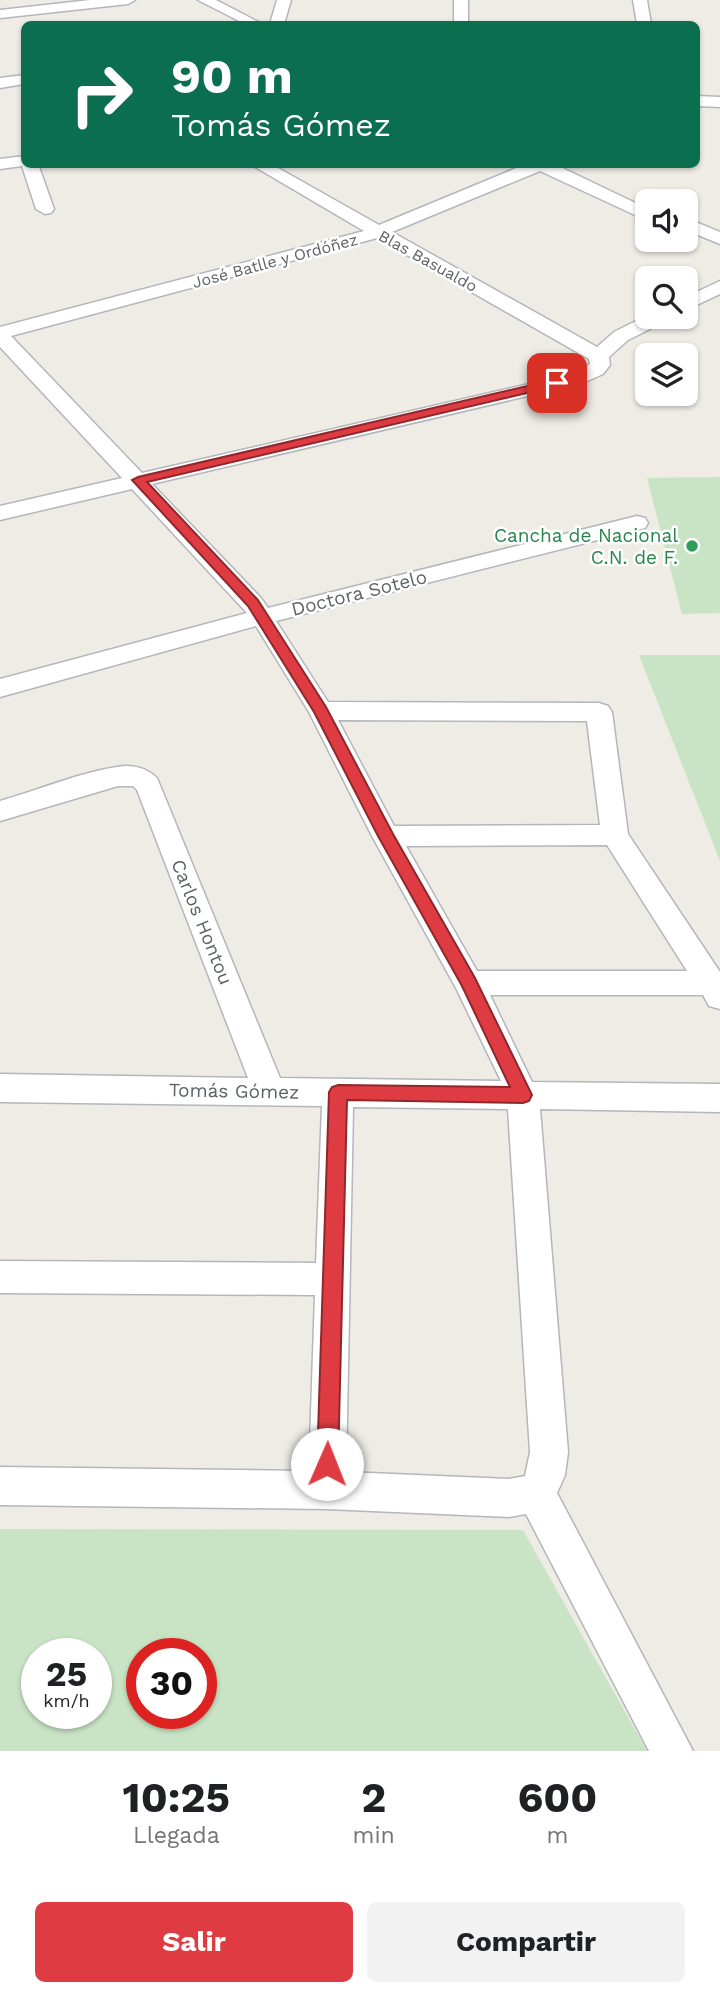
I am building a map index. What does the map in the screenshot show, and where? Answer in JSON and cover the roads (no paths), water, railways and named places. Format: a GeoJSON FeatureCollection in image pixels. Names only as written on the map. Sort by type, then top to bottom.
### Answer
{"type":"FeatureCollection","features":[{"type":"Feature","properties":{"kind":"street"},"geometry":{"type":"LineString","coordinates":[[0,14],[128,0]]}},
{"type":"Feature","properties":{"kind":"street"},"geometry":{"type":"LineString","coordinates":[[205,0],[249,21]]}},
{"type":"Feature","properties":{"kind":"street"},"geometry":{"type":"LineString","coordinates":[[226,0],[270,21]]}},
{"type":"Feature","properties":{"kind":"street"},"geometry":{"type":"LineString","coordinates":[[277,21],[284,0]]}},
{"type":"Feature","properties":{"kind":"street"},"geometry":{"type":"LineString","coordinates":[[461,0],[461,21]]}},
{"type":"Feature","properties":{"kind":"street"},"geometry":{"type":"LineString","coordinates":[[640,0],[644,21]]}},
{"type":"Feature","properties":{"kind":"street"},"geometry":{"type":"LineString","coordinates":[[91,21],[101,1]]}},
{"type":"Feature","properties":{"kind":"street"},"geometry":{"type":"LineString","coordinates":[[0,83],[21,80]]}},
{"type":"Feature","properties":{"kind":"street"},"geometry":{"type":"LineString","coordinates":[[700,101],[720,102]]}},
{"type":"Feature","properties":{"kind":"street"},"geometry":{"type":"LineString","coordinates":[[700,107],[720,107]]}},
{"type":"Feature","properties":{"kind":"street"},"geometry":{"type":"LineString","coordinates":[[0,164],[21,161]]}},
{"type":"Feature","properties":{"kind":"street"},"geometry":{"type":"LineString","coordinates":[[31,168],[45,209]]}},
{"type":"Feature","properties":{"kind":"street","name":"Blas Basualdo"},"geometry":{"type":"LineString","coordinates":[[265,168],[599,356]]}},
{"type":"Feature","properties":{"kind":"street","name":"José Batlle y Ordóñez"},"geometry":{"type":"LineString","coordinates":[[0,335],[377,233],[534,168]]}},
{"type":"Feature","properties":{"kind":"street"},"geometry":{"type":"LineString","coordinates":[[547,168],[635,210]]}},
{"type":"Feature","properties":{"kind":"street"},"geometry":{"type":"LineString","coordinates":[[573,168],[635,198]]}},
{"type":"Feature","properties":{"kind":"street"},"geometry":{"type":"LineString","coordinates":[[698,229],[720,239]]}},
{"type":"Feature","properties":{"kind":"street"},"geometry":{"type":"LineString","coordinates":[[698,241],[720,251]]}},
{"type":"Feature","properties":{"kind":"street"},"geometry":{"type":"LineString","coordinates":[[698,298],[720,287]]}},
{"type":"Feature","properties":{"kind":"street"},"geometry":{"type":"LineString","coordinates":[[0,513],[583,377],[596,370],[600,365],[599,356],[621,335],[635,328]]}},
{"type":"Feature","properties":{"kind":"street"},"geometry":{"type":"LineString","coordinates":[[0,335],[253,603],[321,711],[386,836],[469,983],[523,1095],[549,1451],[546,1475],[536,1493]]}},
{"type":"Feature","properties":{"kind":"street","name":"Doctora Sotelo"},"geometry":{"type":"LineString","coordinates":[[0,688],[262,617],[637,523]]}},
{"type":"Feature","properties":{"kind":"street"},"geometry":{"type":"LineString","coordinates":[[321,711],[599,712],[615,835],[715,990]]}},
{"type":"Feature","properties":{"kind":"street","name":"Carlos Hontou"},"geometry":{"type":"LineString","coordinates":[[0,811],[118,776],[141,777],[148,785],[270,1091]]}},
{"type":"Feature","properties":{"kind":"street"},"geometry":{"type":"LineString","coordinates":[[386,836],[615,835]]}},
{"type":"Feature","properties":{"kind":"street"},"geometry":{"type":"LineString","coordinates":[[469,983],[715,990]]}},
{"type":"Feature","properties":{"kind":"street","name":"Tomás Gómez"},"geometry":{"type":"LineString","coordinates":[[0,1088],[720,1098]]}},
{"type":"Feature","properties":{"kind":"street"},"geometry":{"type":"LineString","coordinates":[[327,1490],[338,1092]]}},
{"type":"Feature","properties":{"kind":"street"},"geometry":{"type":"LineString","coordinates":[[0,1277],[331,1279]]}},
{"type":"Feature","properties":{"kind":"street"},"geometry":{"type":"LineString","coordinates":[[0,1486],[327,1490],[509,1498],[536,1493]]}},
{"type":"Feature","properties":{"kind":"street"},"geometry":{"type":"LineString","coordinates":[[536,1493],[672,1751]]}},
{"type":"Feature","properties":{"kind":"place","name":"Cancha de Nacional C.N. de F."},"geometry":{"type":"Point","coordinates":[692,546]}}]}
